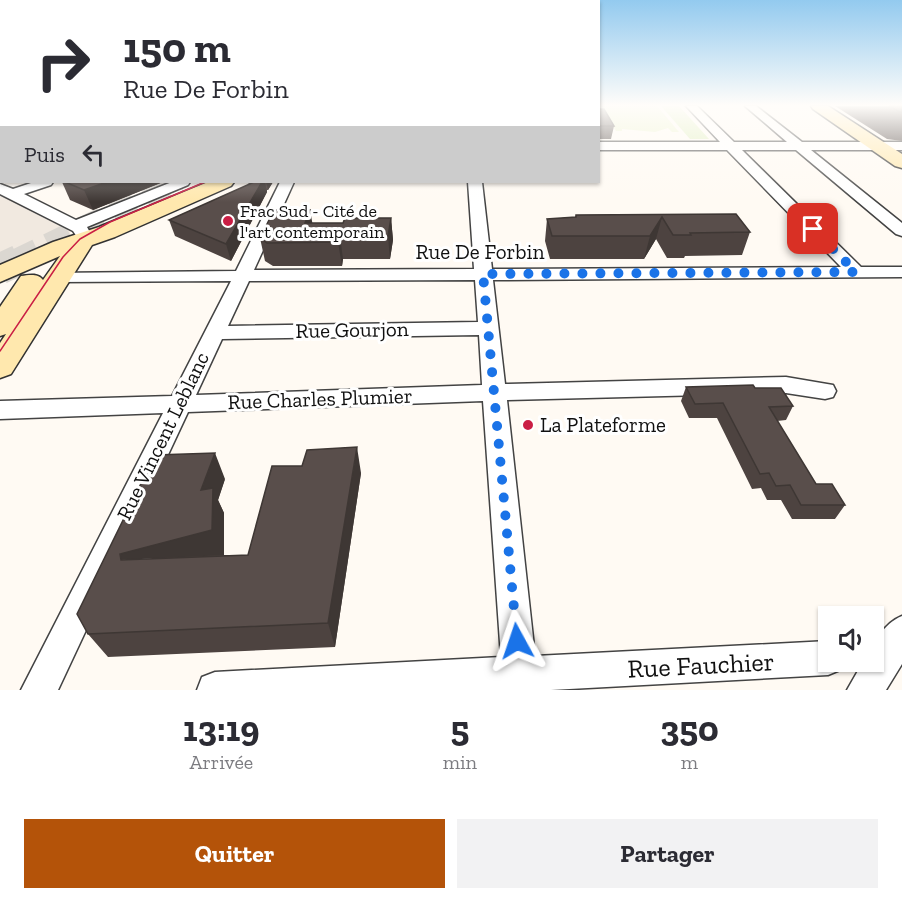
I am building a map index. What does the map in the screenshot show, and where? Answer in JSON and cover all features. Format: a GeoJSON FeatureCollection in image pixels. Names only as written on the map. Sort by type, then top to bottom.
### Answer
{"type":"FeatureCollection","features":[{"type":"Feature","properties":{"kind":"street"},"geometry":{"type":"LineString","coordinates":[[723,138],[856,272]]}},
{"type":"Feature","properties":{"kind":"street"},"geometry":{"type":"LineString","coordinates":[[790,138],[902,231]]}},
{"type":"Feature","properties":{"kind":"street"},"geometry":{"type":"LineString","coordinates":[[866,138],[902,162]]}},
{"type":"Feature","properties":{"kind":"street"},"geometry":{"type":"LineString","coordinates":[[600,146],[902,146]]}},
{"type":"Feature","properties":{"kind":"street"},"geometry":{"type":"LineString","coordinates":[[6,191],[42,183]]}},
{"type":"Feature","properties":{"kind":"street"},"geometry":{"type":"LineString","coordinates":[[4,272],[181,183]]}},
{"type":"Feature","properties":{"kind":"street"},"geometry":{"type":"LineString","coordinates":[[6,191],[79,233],[107,232],[223,183]]}},
{"type":"Feature","properties":{"kind":"street","name":"Rue Vincent Leblanc"},"geometry":{"type":"LineString","coordinates":[[39,690],[287,183]]}},
{"type":"Feature","properties":{"kind":"street"},"geometry":{"type":"LineString","coordinates":[[475,183],[495,393],[499,680]]}},
{"type":"Feature","properties":{"kind":"street"},"geometry":{"type":"LineString","coordinates":[[0,367],[58,277],[79,233]]}},
{"type":"Feature","properties":{"kind":"street"},"geometry":{"type":"LineString","coordinates":[[0,327],[32,283],[4,272]]}},
{"type":"Feature","properties":{"kind":"street","name":"Rue De Forbin"},"geometry":{"type":"LineString","coordinates":[[58,277],[902,272]]}},
{"type":"Feature","properties":{"kind":"street","name":"Rue Gourjon"},"geometry":{"type":"LineString","coordinates":[[214,333],[490,328]]}},
{"type":"Feature","properties":{"kind":"street","name":"Rue Charles Plumier"},"geometry":{"type":"LineString","coordinates":[[0,410],[786,385],[825,391]]}},
{"type":"Feature","properties":{"kind":"street"},"geometry":{"type":"LineString","coordinates":[[865,690],[891,650]]}},
{"type":"Feature","properties":{"kind":"street","name":"Rue Fauchier"},"geometry":{"type":"LineString","coordinates":[[215,690],[499,680],[818,659]]}},
{"type":"Feature","properties":{"kind":"shaded area"},"geometry":{"type":"Polygon","coordinates":[[[0,194],[67,228],[70,234],[67,238],[0,268],[0,194]]]}},
{"type":"Feature","properties":{"kind":"building"},"geometry":{"type":"Polygon","coordinates":[[[67,183],[104,183],[84,190],[67,183]]]}},
{"type":"Feature","properties":{"kind":"building"},"geometry":{"type":"Polygon","coordinates":[[[252,183],[261,183],[226,244],[169,220],[252,183]]]}},
{"type":"Feature","properties":{"kind":"building"},"geometry":{"type":"Polygon","coordinates":[[[274,210],[310,210],[305,223],[343,223],[345,218],[391,218],[388,236],[340,236],[338,242],[267,243],[260,238],[274,210]]]}},
{"type":"Feature","properties":{"kind":"building"},"geometry":{"type":"Polygon","coordinates":[[[736,214],[750,232],[673,235],[662,217],[650,236],[552,236],[547,219],[576,217],[576,215],[736,214]]]}},
{"type":"Feature","properties":{"kind":"building"},"geometry":{"type":"Polygon","coordinates":[[[753,385],[755,388],[781,388],[793,406],[769,407],[816,484],[832,484],[845,505],[801,505],[790,485],[776,486],[769,473],[760,474],[723,403],[695,404],[686,387],[753,385]]]}},
{"type":"Feature","properties":{"kind":"building"},"geometry":{"type":"Polygon","coordinates":[[[357,447],[328,623],[88,634],[77,614],[155,455],[215,453],[201,490],[213,488],[212,530],[120,554],[121,560],[248,555],[272,466],[302,466],[307,450],[357,447]]]}},
{"type":"Feature","properties":{"kind":"tunnel"},"geometry":{"type":"LineString","coordinates":[[16,261],[177,183]]}},
{"type":"Feature","properties":{"kind":"tunnel"},"geometry":{"type":"LineString","coordinates":[[0,269],[19,260]]}},
{"type":"Feature","properties":{"kind":"tram line"},"geometry":{"type":"LineString","coordinates":[[0,351],[63,257],[80,239],[110,222],[203,183]]}},
{"type":"Feature","properties":{"kind":"place","name":"Frac Sud - Cité de l'art contemporain"},"geometry":{"type":"Point","coordinates":[228,221]}},
{"type":"Feature","properties":{"kind":"place","name":"La Plateforme"},"geometry":{"type":"Point","coordinates":[528,425]}},
{"type":"Feature","properties":{"kind":"route"},"geometry":{"type":"LineString","coordinates":[[517,641],[490,328],[483,274],[856,272],[813,229]]}}]}
